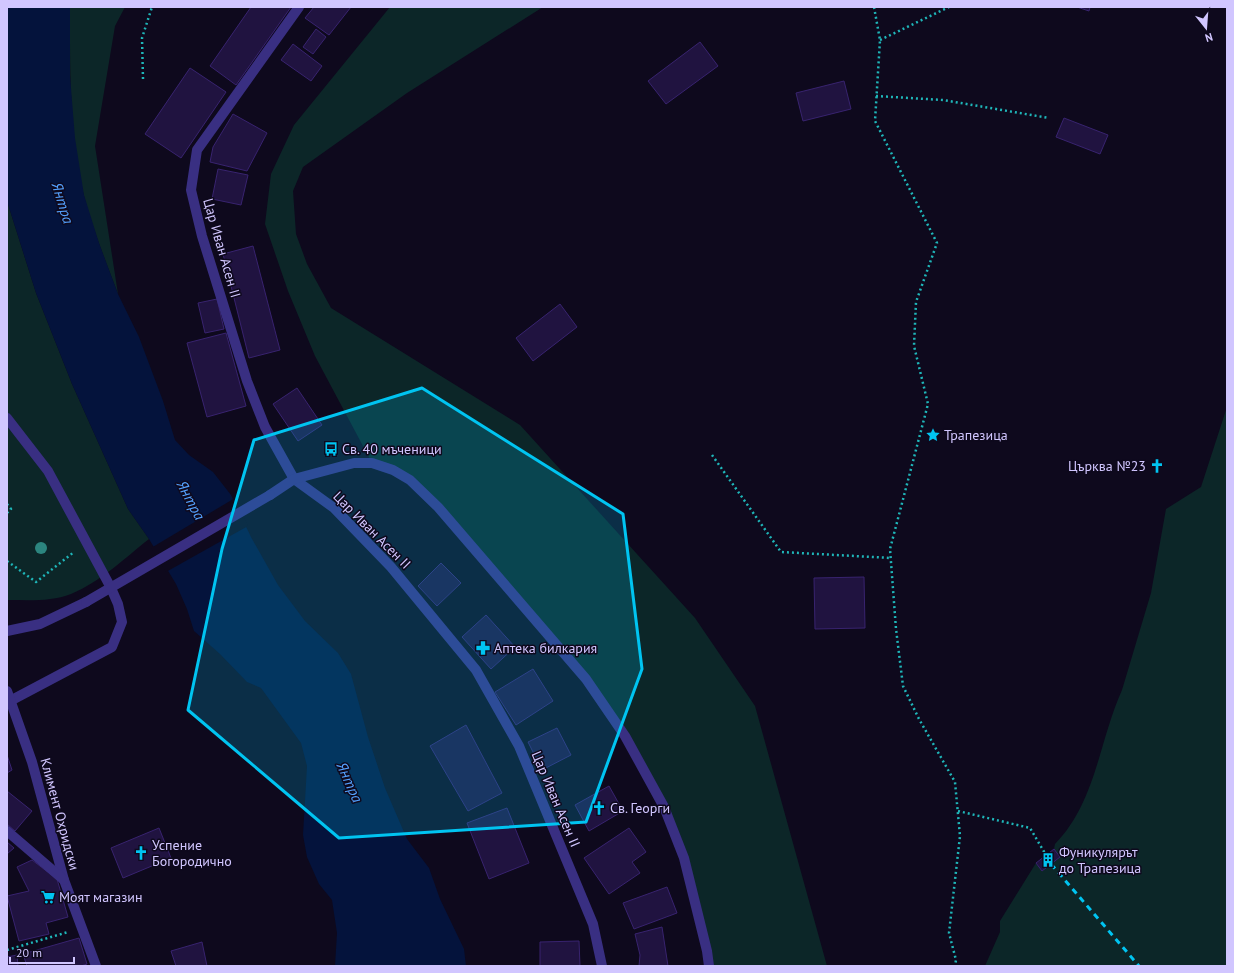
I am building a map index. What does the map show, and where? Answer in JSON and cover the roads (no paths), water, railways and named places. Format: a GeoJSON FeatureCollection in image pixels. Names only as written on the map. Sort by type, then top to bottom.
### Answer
{"type":"FeatureCollection","features":[{"type":"Feature","properties":{"kind":"street","name":"Цар Иван Асен II"},"geometry":{"type":"LineString","coordinates":[[299,7],[197,150],[191,190],[202,236],[247,381],[265,427],[294,479],[334,508],[392,567],[476,670],[519,746],[593,924],[602,966]]}},
{"type":"Feature","properties":{"kind":"street"},"geometry":{"type":"LineString","coordinates":[[7,418],[48,471],[87,542],[118,604],[122,622],[112,647],[8,696]]}},
{"type":"Feature","properties":{"kind":"street"},"geometry":{"type":"LineString","coordinates":[[7,631],[40,624],[86,602],[270,495],[294,479],[354,463],[366,463],[393,470],[410,480],[438,507],[586,679],[625,736],[664,807],[684,858],[704,938],[709,966]]}},
{"type":"Feature","properties":{"kind":"street","name":"Климент Охридски"},"geometry":{"type":"LineString","coordinates":[[8,696],[32,762],[64,880],[96,966]]}},
{"type":"Feature","properties":{"kind":"street"},"geometry":{"type":"LineString","coordinates":[[7,831],[64,880]]}},
{"type":"Feature","properties":{"kind":"water","name":"Янтра"},"geometry":{"type":"Polygon","coordinates":[[[7,7],[70,7],[70,76],[75,138],[84,195],[99,243],[118,294],[139,337],[163,401],[175,440],[189,455],[213,472],[231,495],[251,537],[278,585],[305,621],[338,653],[351,674],[368,737],[385,788],[407,839],[429,868],[440,899],[464,949],[466,966],[335,966],[337,933],[332,900],[319,884],[307,857],[303,835],[307,766],[301,743],[261,688],[247,682],[220,654],[194,631],[187,609],[176,584],[149,539],[128,509],[72,384],[36,293],[7,201],[7,7]]]}},
{"type":"Feature","properties":{"kind":"railway"},"geometry":{"type":"LineString","coordinates":[[1051,864],[1139,966]]}},
{"type":"Feature","properties":{"kind":"place","name":"Трапезица"},"geometry":{"type":"Point","coordinates":[933,435]}},
{"type":"Feature","properties":{"kind":"place","name":"Св. 40 мъченици"},"geometry":{"type":"Point","coordinates":[331,449]}},
{"type":"Feature","properties":{"kind":"place","name":"Църква №23"},"geometry":{"type":"Point","coordinates":[1157,466]}},
{"type":"Feature","properties":{"kind":"place","name":"Аптека билкария"},"geometry":{"type":"Point","coordinates":[483,648]}},
{"type":"Feature","properties":{"kind":"place","name":"Св. Георги"},"geometry":{"type":"Point","coordinates":[599,808]}},
{"type":"Feature","properties":{"kind":"place","name":"Успение Богородично"},"geometry":{"type":"Point","coordinates":[141,853]}},
{"type":"Feature","properties":{"kind":"place","name":"Фуникулярът до Трапезица"},"geometry":{"type":"Point","coordinates":[1048,860]}},
{"type":"Feature","properties":{"kind":"place","name":"Моят магазин"},"geometry":{"type":"Point","coordinates":[48,897]}}]}
